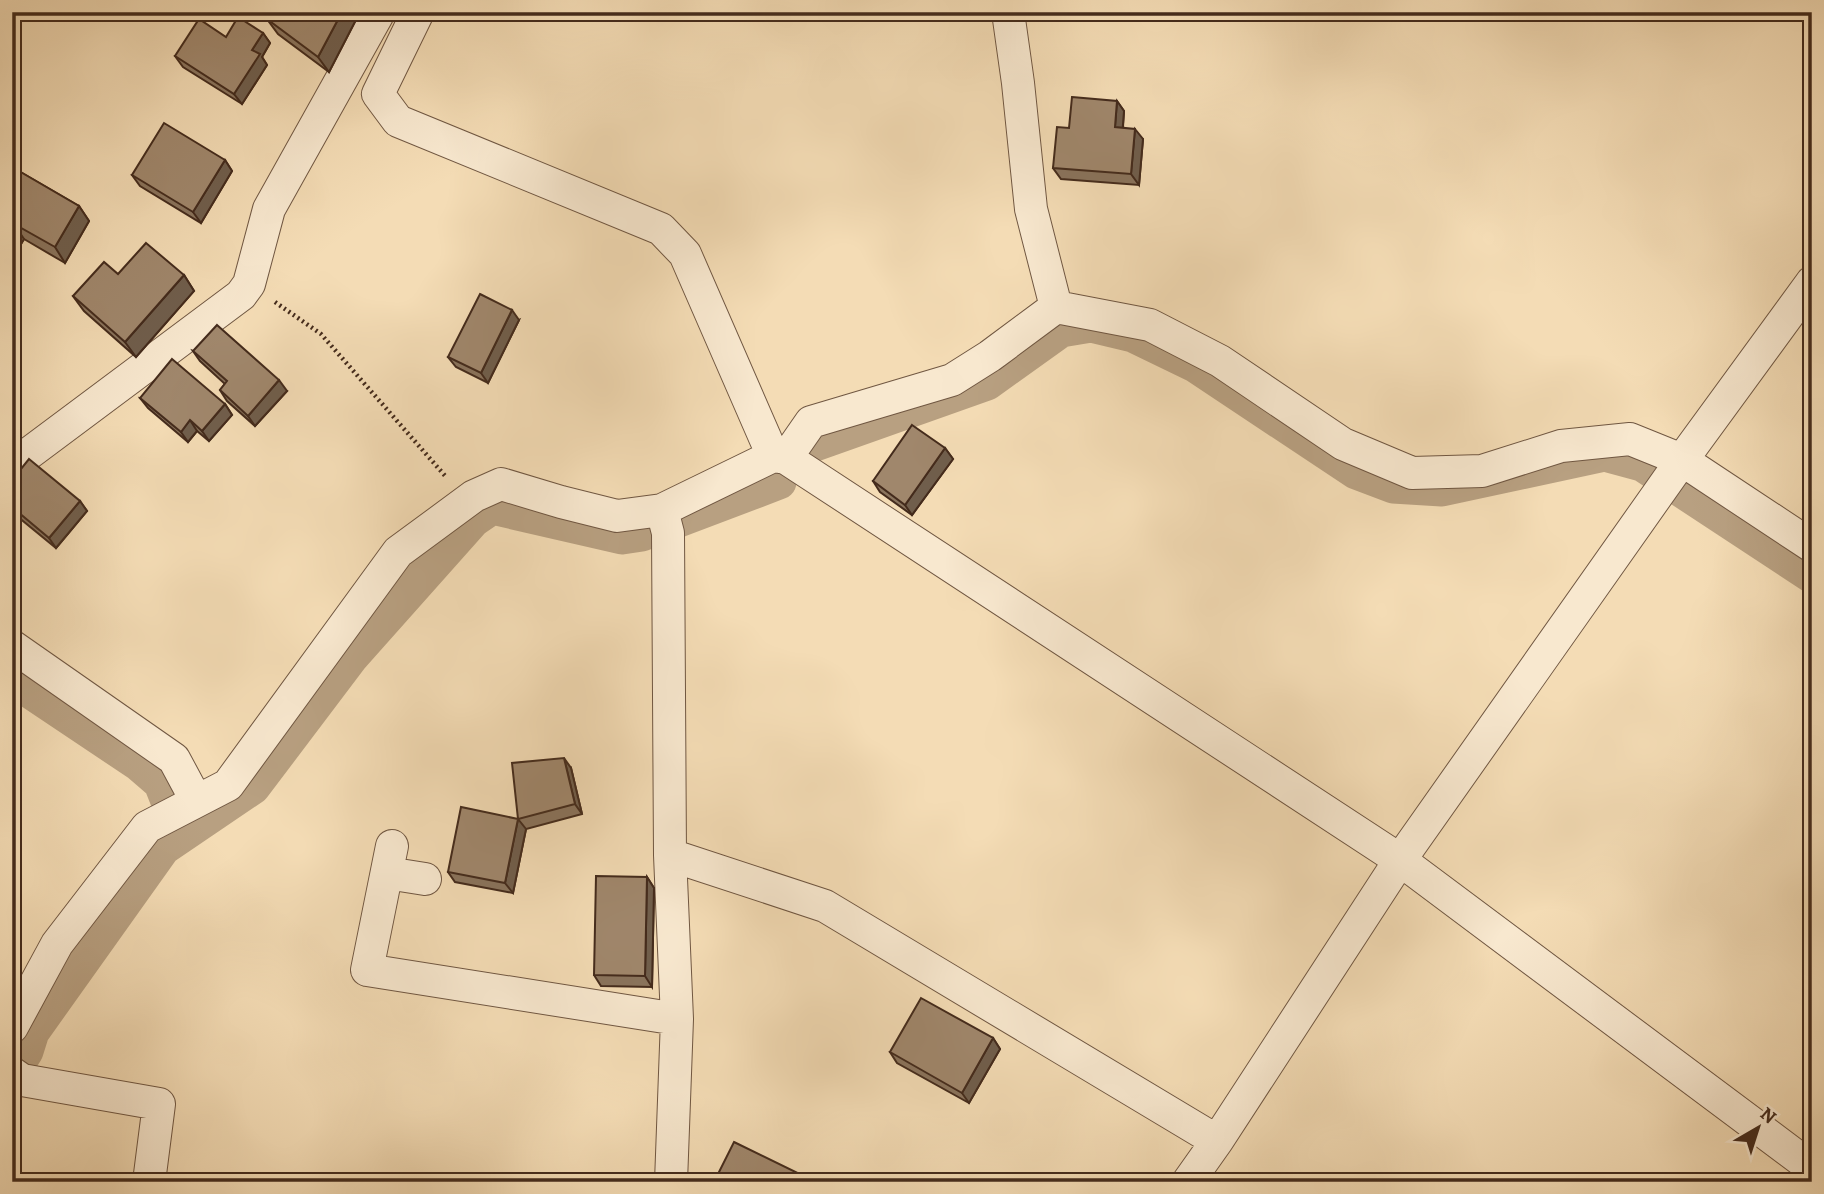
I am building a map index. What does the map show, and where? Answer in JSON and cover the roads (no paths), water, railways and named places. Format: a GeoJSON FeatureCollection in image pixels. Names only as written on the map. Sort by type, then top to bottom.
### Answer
{"type":"FeatureCollection","features":[{"type":"Feature","properties":{"kind":"street"},"geometry":{"type":"LineString","coordinates":[[12,466],[242,295],[249,284],[269,209],[379,12]]}},
{"type":"Feature","properties":{"kind":"street"},"geometry":{"type":"LineString","coordinates":[[418,12],[378,94],[398,121],[661,229],[685,254],[779,457],[1400,860],[1812,1168]]}},
{"type":"Feature","properties":{"kind":"street"},"geometry":{"type":"LineString","coordinates":[[1008,12],[1031,209],[1056,307]]}},
{"type":"Feature","properties":{"kind":"street"},"geometry":{"type":"LineString","coordinates":[[1188,1182],[1217,1142],[1400,860],[1673,473],[1812,282]]}},
{"type":"Feature","properties":{"kind":"street"},"geometry":{"type":"LineString","coordinates":[[12,1027],[57,944],[147,827],[228,785],[398,552],[467,501],[501,484],[617,516],[665,521],[779,457],[811,422],[952,380],[990,356],[1056,307],[1150,325],[1220,361],[1343,444],[1412,473],[1482,471],[1561,446],[1630,439],[1673,473],[1812,546]]}},
{"type":"Feature","properties":{"kind":"street"},"geometry":{"type":"LineString","coordinates":[[665,521],[670,855],[677,1019],[671,1182]]}},
{"type":"Feature","properties":{"kind":"street"},"geometry":{"type":"LineString","coordinates":[[12,646],[174,759],[181,808]]}},
{"type":"Feature","properties":{"kind":"street"},"geometry":{"type":"LineString","coordinates":[[670,855],[825,906],[1217,1142]]}},
{"type":"Feature","properties":{"kind":"street"},"geometry":{"type":"LineString","coordinates":[[425,880],[389,860],[367,970],[677,1019]]}},
{"type":"Feature","properties":{"kind":"street"},"geometry":{"type":"LineString","coordinates":[[17,1077],[159,1104],[149,1182]]}},
{"type":"Feature","properties":{"kind":"waterway"},"geometry":{"type":"LineString","coordinates":[[815,444],[987,383],[1061,330],[1091,325],[1133,335],[1195,365],[1356,472],[1393,486],[1442,489],[1605,454],[1642,464],[1812,576]]}},
{"type":"Feature","properties":{"kind":"waterway"},"geometry":{"type":"LineString","coordinates":[[12,1073],[26,1051],[32,1032],[163,848],[253,787],[352,656],[473,520],[492,507],[622,537],[642,534],[779,482]]}},
{"type":"Feature","properties":{"kind":"waterway"},"geometry":{"type":"LineString","coordinates":[[12,679],[139,764],[161,783],[181,834]]}}]}
